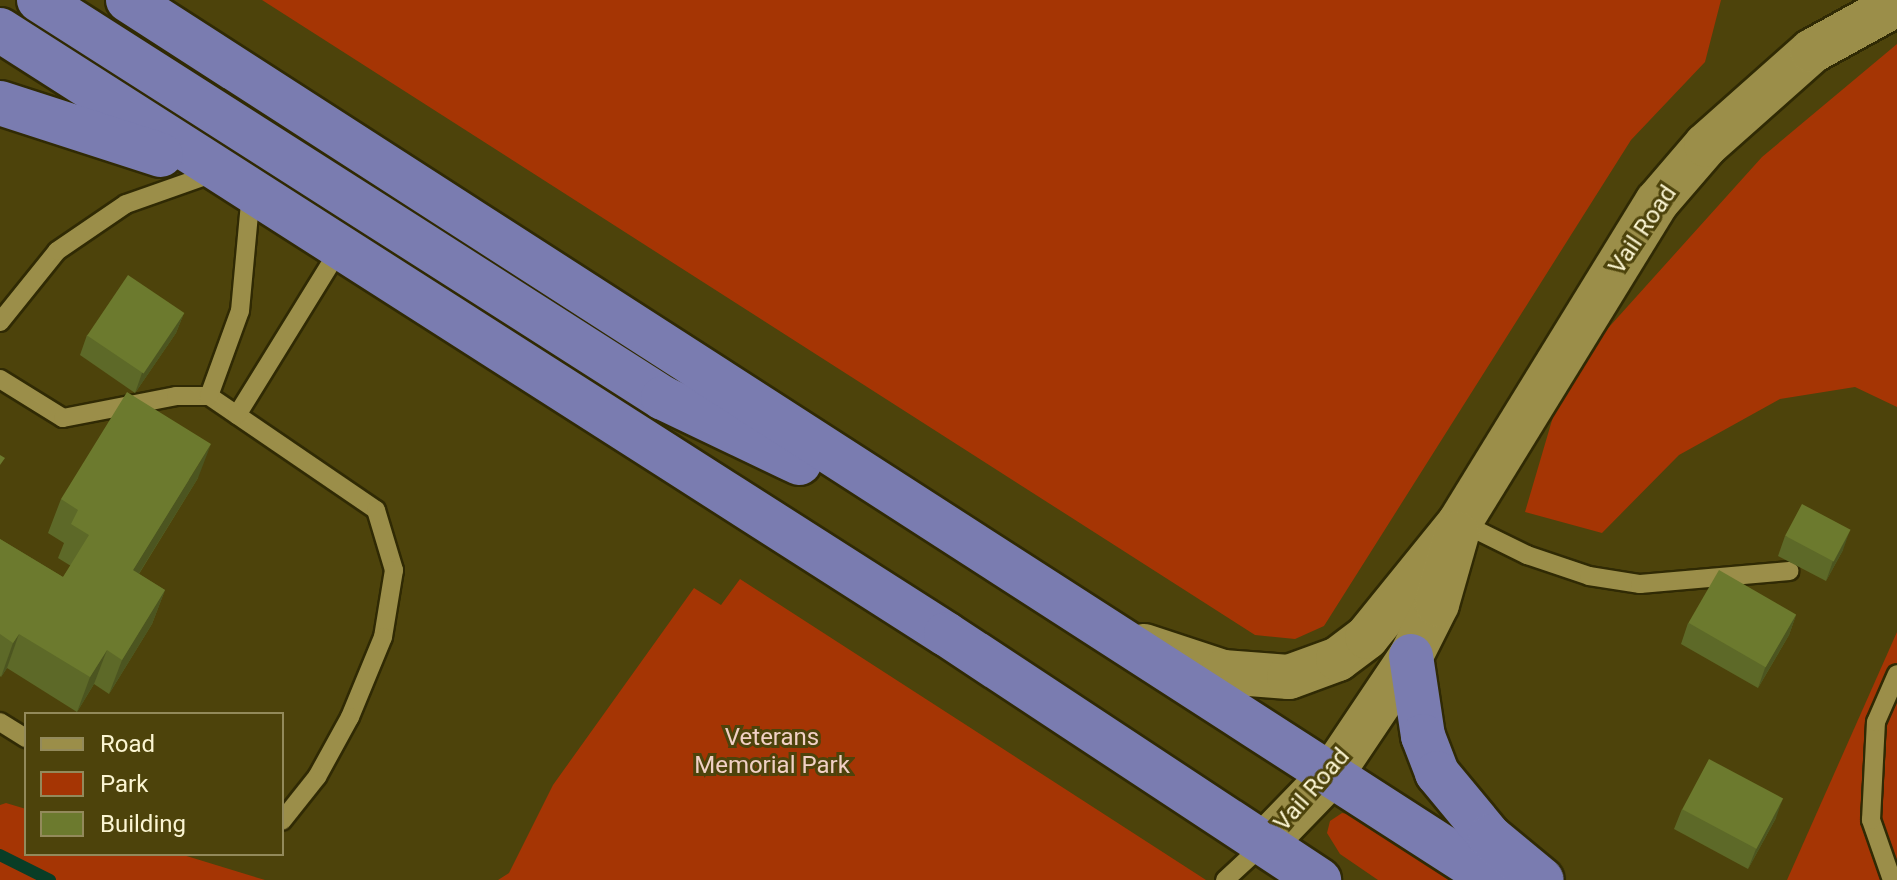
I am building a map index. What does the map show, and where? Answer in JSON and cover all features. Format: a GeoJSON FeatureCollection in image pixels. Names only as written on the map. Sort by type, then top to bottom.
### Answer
{"type":"FeatureCollection","features":[{"type":"Feature","properties":{"kind":"highway"},"geometry":{"type":"LineString","coordinates":[[39,0],[663,398],[970,545]]}},
{"type":"Feature","properties":{"kind":"highway"},"geometry":{"type":"LineString","coordinates":[[128,0],[1494,880]]}},
{"type":"Feature","properties":{"kind":"highway"},"geometry":{"type":"LineString","coordinates":[[0,30],[232,183],[340,248],[1319,880]]}},
{"type":"Feature","properties":{"kind":"highway"},"geometry":{"type":"LineString","coordinates":[[0,103],[232,183]]}},
{"type":"Feature","properties":{"kind":"highway"},"geometry":{"type":"LineString","coordinates":[[1411,656],[1423,736],[1437,773],[1490,837],[1542,880]]}},
{"type":"Feature","properties":{"kind":"street","name":"Vail Road"},"geometry":{"type":"LineString","coordinates":[[1112,635],[1223,672],[1289,677],[1338,659],[1367,637],[1460,522],[1657,202],[1706,145],[1812,51],[1897,4]]}},
{"type":"Feature","properties":{"kind":"street","name":"Vail Road"},"geometry":{"type":"LineString","coordinates":[[1265,843],[1331,775],[1411,656],[1437,604],[1460,522]]}},
{"type":"Feature","properties":{"kind":"lane"},"geometry":{"type":"LineString","coordinates":[[0,322],[57,251],[126,204],[232,183],[240,311],[209,396]]}},
{"type":"Feature","properties":{"kind":"lane"},"geometry":{"type":"LineString","coordinates":[[237,415],[340,248]]}},
{"type":"Feature","properties":{"kind":"lane"},"geometry":{"type":"LineString","coordinates":[[0,379],[63,418],[176,396],[209,396],[376,510],[394,570],[383,637],[350,717],[317,777],[284,818]]}},
{"type":"Feature","properties":{"kind":"lane"},"geometry":{"type":"LineString","coordinates":[[1460,522],[1527,555],[1589,576],[1640,584],[1789,571]]}},
{"type":"Feature","properties":{"kind":"lane"},"geometry":{"type":"LineString","coordinates":[[1892,880],[1871,820],[1876,722],[1897,674]]}},
{"type":"Feature","properties":{"kind":"lane"},"geometry":{"type":"LineString","coordinates":[[0,722],[24,737]]}},
{"type":"Feature","properties":{"kind":"lane"},"geometry":{"type":"LineString","coordinates":[[1225,880],[1265,843]]}},
{"type":"Feature","properties":{"kind":"green space"},"geometry":{"type":"Polygon","coordinates":[[[262,0],[1721,0],[1705,62],[1631,140],[1324,626],[1295,639],[1255,635],[262,0]]]}},
{"type":"Feature","properties":{"kind":"green space"},"geometry":{"type":"Polygon","coordinates":[[[1897,44],[1897,407],[1855,387],[1780,399],[1679,455],[1602,533],[1525,512],[1565,376],[1762,157],[1897,44]]]}},
{"type":"Feature","properties":{"kind":"green space","name":"Veterans Memorial Park"},"geometry":{"type":"Polygon","coordinates":[[[740,579],[1206,880],[498,880],[509,873],[553,785],[694,588],[721,605],[740,579]]]}},
{"type":"Feature","properties":{"kind":"green space"},"geometry":{"type":"Polygon","coordinates":[[[1897,632],[1897,880],[1787,880],[1897,632]]]}},
{"type":"Feature","properties":{"kind":"green space"},"geometry":{"type":"Polygon","coordinates":[[[6,803],[24,808],[24,856],[187,856],[265,880],[0,880],[0,805],[6,803]]]}},
{"type":"Feature","properties":{"kind":"green space"},"geometry":{"type":"Polygon","coordinates":[[[1342,813],[1355,815],[1463,880],[1378,880],[1340,854],[1327,833],[1330,821],[1342,813]]]}},
{"type":"Feature","properties":{"kind":"building"},"geometry":{"type":"Polygon","coordinates":[[[128,275],[184,313],[144,374],[87,336],[128,275]]]}},
{"type":"Feature","properties":{"kind":"building"},"geometry":{"type":"Polygon","coordinates":[[[127,392],[211,444],[133,570],[165,590],[122,660],[107,650],[90,677],[19,634],[13,643],[0,634],[0,539],[63,577],[89,535],[71,524],[78,510],[61,499],[127,392]]]}},
{"type":"Feature","properties":{"kind":"building"},"geometry":{"type":"Polygon","coordinates":[[[1802,504],[1851,530],[1834,562],[1785,536],[1802,504]]]}},
{"type":"Feature","properties":{"kind":"building"},"geometry":{"type":"Polygon","coordinates":[[[1719,570],[1796,614],[1766,667],[1688,623],[1719,570]]]}},
{"type":"Feature","properties":{"kind":"building"},"geometry":{"type":"Polygon","coordinates":[[[1709,759],[1783,798],[1756,849],[1682,809],[1709,759]]]}},
{"type":"Feature","properties":{"kind":"waterway"},"geometry":{"type":"LineString","coordinates":[[0,855],[50,880]]}}]}
